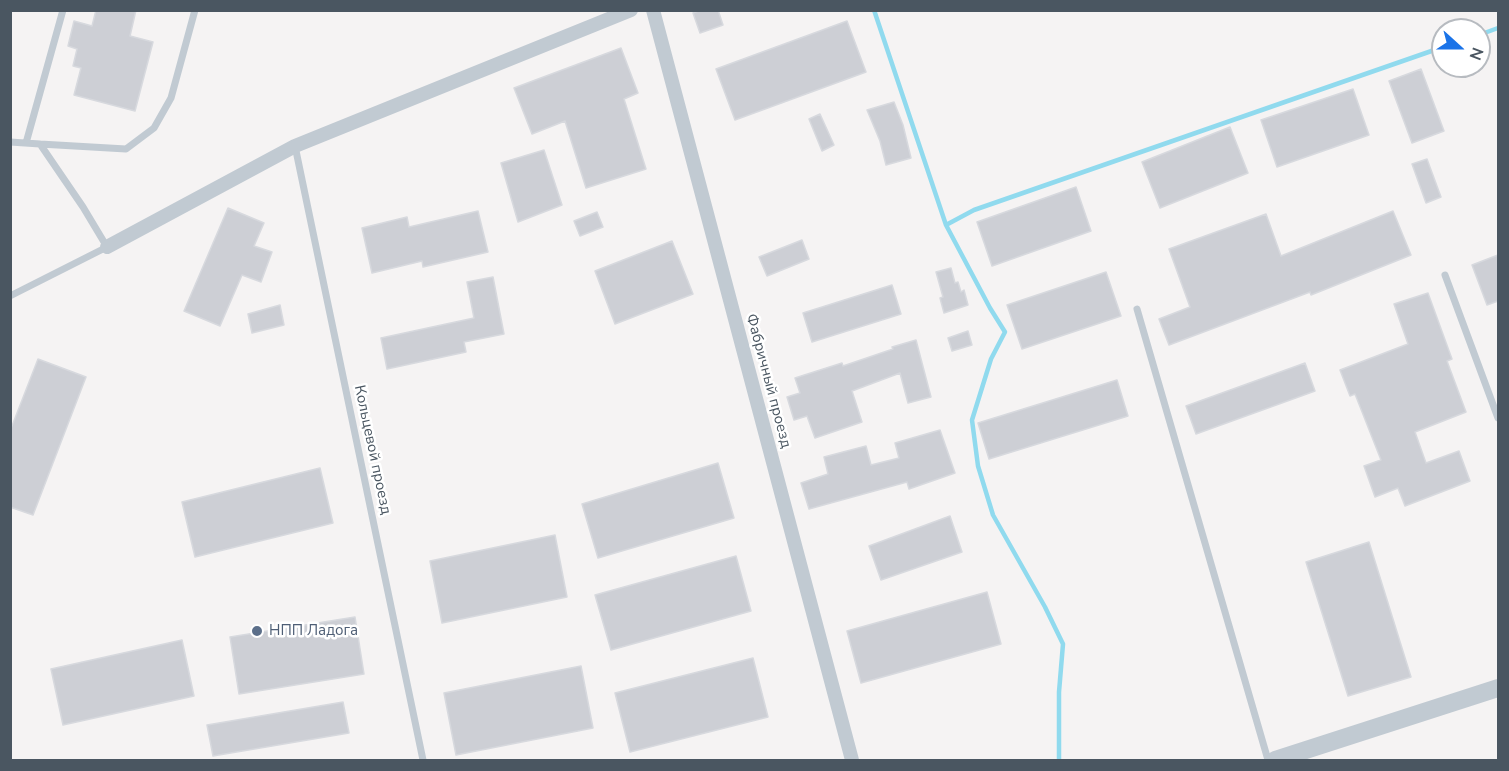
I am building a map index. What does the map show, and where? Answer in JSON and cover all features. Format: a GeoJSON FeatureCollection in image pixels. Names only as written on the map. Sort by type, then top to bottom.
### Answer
{"type":"FeatureCollection","features":[{"type":"Feature","properties":{"kind":"street"},"geometry":{"type":"LineString","coordinates":[[107,248],[295,146],[631,10]]}},
{"type":"Feature","properties":{"kind":"street","name":"Фабричный проезд"},"geometry":{"type":"LineString","coordinates":[[653,10],[852,760]]}},
{"type":"Feature","properties":{"kind":"street"},"geometry":{"type":"LineString","coordinates":[[1275,760],[1498,688]]}},
{"type":"Feature","properties":{"kind":"lane"},"geometry":{"type":"LineString","coordinates":[[26,143],[63,10]]}},
{"type":"Feature","properties":{"kind":"lane"},"geometry":{"type":"LineString","coordinates":[[10,142],[126,149],[154,128],[171,98],[195,10]]}},
{"type":"Feature","properties":{"kind":"lane"},"geometry":{"type":"LineString","coordinates":[[10,296],[107,248],[83,207],[40,144]]}},
{"type":"Feature","properties":{"kind":"lane","name":"Кольцевой проезд"},"geometry":{"type":"LineString","coordinates":[[295,146],[423,760]]}},
{"type":"Feature","properties":{"kind":"lane"},"geometry":{"type":"LineString","coordinates":[[1445,275],[1498,418]]}},
{"type":"Feature","properties":{"kind":"lane"},"geometry":{"type":"LineString","coordinates":[[1137,309],[1268,760]]}},
{"type":"Feature","properties":{"kind":"building"},"geometry":{"type":"Polygon","coordinates":[[[96,10],[136,10],[130,36],[153,42],[135,111],[74,95],[81,68],[73,66],[77,49],[68,46],[74,21],[92,26],[96,10]]]}},
{"type":"Feature","properties":{"kind":"building"},"geometry":{"type":"Polygon","coordinates":[[[701,10],[718,10],[723,25],[700,33],[693,13],[701,10]]]}},
{"type":"Feature","properties":{"kind":"building"},"geometry":{"type":"Polygon","coordinates":[[[847,21],[866,72],[735,120],[716,69],[847,21]]]}},
{"type":"Feature","properties":{"kind":"building"},"geometry":{"type":"Polygon","coordinates":[[[621,48],[638,93],[624,99],[646,169],[586,188],[565,121],[532,134],[514,88],[621,48]]]}},
{"type":"Feature","properties":{"kind":"building"},"geometry":{"type":"Polygon","coordinates":[[[1421,69],[1444,131],[1412,143],[1389,81],[1421,69]]]}},
{"type":"Feature","properties":{"kind":"building"},"geometry":{"type":"Polygon","coordinates":[[[1353,89],[1369,135],[1277,167],[1261,120],[1353,89]]]}},
{"type":"Feature","properties":{"kind":"building"},"geometry":{"type":"Polygon","coordinates":[[[894,102],[903,125],[911,158],[886,165],[880,141],[867,110],[894,102]]]}},
{"type":"Feature","properties":{"kind":"building"},"geometry":{"type":"Polygon","coordinates":[[[820,114],[834,145],[822,151],[809,119],[820,114]]]}},
{"type":"Feature","properties":{"kind":"building"},"geometry":{"type":"Polygon","coordinates":[[[1230,127],[1248,173],[1160,208],[1142,162],[1230,127]]]}},
{"type":"Feature","properties":{"kind":"building"},"geometry":{"type":"Polygon","coordinates":[[[544,150],[562,205],[518,222],[501,163],[544,150]]]}},
{"type":"Feature","properties":{"kind":"building"},"geometry":{"type":"Polygon","coordinates":[[[1427,159],[1441,197],[1426,203],[1412,164],[1427,159]]]}},
{"type":"Feature","properties":{"kind":"building"},"geometry":{"type":"Polygon","coordinates":[[[1076,187],[1091,231],[992,266],[977,222],[1076,187]]]}},
{"type":"Feature","properties":{"kind":"building"},"geometry":{"type":"Polygon","coordinates":[[[228,208],[264,223],[254,246],[272,252],[261,282],[242,275],[220,326],[184,311],[228,208]]]}},
{"type":"Feature","properties":{"kind":"building"},"geometry":{"type":"Polygon","coordinates":[[[478,211],[488,252],[423,267],[422,261],[372,273],[362,228],[407,217],[409,227],[478,211]]]}},
{"type":"Feature","properties":{"kind":"building"},"geometry":{"type":"Polygon","coordinates":[[[1393,211],[1411,255],[1311,295],[1310,292],[1169,345],[1159,319],[1190,307],[1169,249],[1266,214],[1281,256],[1393,211]]]}},
{"type":"Feature","properties":{"kind":"building"},"geometry":{"type":"Polygon","coordinates":[[[597,212],[603,227],[580,236],[574,221],[597,212]]]}},
{"type":"Feature","properties":{"kind":"building"},"geometry":{"type":"Polygon","coordinates":[[[802,240],[809,259],[767,276],[759,257],[802,240]]]}},
{"type":"Feature","properties":{"kind":"building"},"geometry":{"type":"Polygon","coordinates":[[[672,241],[693,294],[615,324],[595,271],[672,241]]]}},
{"type":"Feature","properties":{"kind":"building"},"geometry":{"type":"Polygon","coordinates":[[[1498,255],[1498,301],[1487,305],[1472,265],[1498,255]]]}},
{"type":"Feature","properties":{"kind":"building"},"geometry":{"type":"Polygon","coordinates":[[[951,268],[955,283],[958,282],[961,292],[964,290],[968,305],[944,313],[940,298],[943,297],[936,272],[951,268]]]}},
{"type":"Feature","properties":{"kind":"building"},"geometry":{"type":"Polygon","coordinates":[[[1106,272],[1121,316],[1022,349],[1007,305],[1106,272]]]}},
{"type":"Feature","properties":{"kind":"building"},"geometry":{"type":"Polygon","coordinates":[[[493,277],[504,334],[464,342],[466,352],[387,369],[381,338],[474,318],[467,282],[493,277]]]}},
{"type":"Feature","properties":{"kind":"building"},"geometry":{"type":"Polygon","coordinates":[[[892,285],[901,314],[812,342],[803,313],[892,285]]]}},
{"type":"Feature","properties":{"kind":"building"},"geometry":{"type":"Polygon","coordinates":[[[1428,293],[1452,359],[1447,361],[1466,412],[1415,432],[1426,463],[1459,451],[1470,481],[1405,506],[1398,488],[1375,497],[1364,466],[1381,460],[1355,394],[1350,396],[1340,370],[1408,344],[1394,304],[1428,293]]]}},
{"type":"Feature","properties":{"kind":"building"},"geometry":{"type":"Polygon","coordinates":[[[280,305],[284,325],[252,333],[248,314],[280,305]]]}},
{"type":"Feature","properties":{"kind":"building"},"geometry":{"type":"Polygon","coordinates":[[[968,331],[972,345],[952,351],[948,338],[968,331]]]}},
{"type":"Feature","properties":{"kind":"building"},"geometry":{"type":"Polygon","coordinates":[[[916,340],[931,397],[908,403],[900,373],[852,391],[862,422],[815,438],[807,416],[794,420],[787,397],[800,393],[795,378],[842,363],[843,366],[916,340]]]}},
{"type":"Feature","properties":{"kind":"building"},"geometry":{"type":"Polygon","coordinates":[[[38,359],[86,377],[33,515],[10,507],[10,431],[38,359]]]}},
{"type":"Feature","properties":{"kind":"building"},"geometry":{"type":"Polygon","coordinates":[[[1305,363],[1315,391],[1196,434],[1186,406],[1305,363]]]}},
{"type":"Feature","properties":{"kind":"building"},"geometry":{"type":"Polygon","coordinates":[[[1117,380],[1128,416],[989,459],[978,423],[1117,380]]]}},
{"type":"Feature","properties":{"kind":"building"},"geometry":{"type":"Polygon","coordinates":[[[940,430],[955,473],[909,489],[907,482],[809,509],[801,483],[828,474],[824,457],[866,446],[871,465],[899,458],[895,443],[940,430]]]}},
{"type":"Feature","properties":{"kind":"building"},"geometry":{"type":"Polygon","coordinates":[[[718,463],[734,518],[598,558],[582,504],[718,463]]]}},
{"type":"Feature","properties":{"kind":"building"},"geometry":{"type":"Polygon","coordinates":[[[320,468],[333,523],[195,557],[182,502],[320,468]]]}},
{"type":"Feature","properties":{"kind":"building"},"geometry":{"type":"Polygon","coordinates":[[[950,516],[962,552],[881,580],[869,546],[950,516]]]}},
{"type":"Feature","properties":{"kind":"building"},"geometry":{"type":"Polygon","coordinates":[[[555,535],[567,597],[442,623],[430,561],[555,535]]]}},
{"type":"Feature","properties":{"kind":"building"},"geometry":{"type":"Polygon","coordinates":[[[1369,542],[1411,677],[1348,696],[1306,562],[1369,542]]]}},
{"type":"Feature","properties":{"kind":"building"},"geometry":{"type":"Polygon","coordinates":[[[736,556],[751,611],[611,650],[595,595],[736,556]]]}},
{"type":"Feature","properties":{"kind":"building"},"geometry":{"type":"Polygon","coordinates":[[[987,592],[1001,644],[861,683],[847,631],[987,592]]]}},
{"type":"Feature","properties":{"kind":"building"},"geometry":{"type":"Polygon","coordinates":[[[355,617],[364,674],[239,694],[230,637],[355,617]]]}},
{"type":"Feature","properties":{"kind":"building"},"geometry":{"type":"Polygon","coordinates":[[[182,640],[194,696],[63,725],[51,669],[182,640]]]}},
{"type":"Feature","properties":{"kind":"building"},"geometry":{"type":"Polygon","coordinates":[[[753,658],[768,717],[630,752],[615,693],[753,658]]]}},
{"type":"Feature","properties":{"kind":"building"},"geometry":{"type":"Polygon","coordinates":[[[581,666],[593,728],[456,755],[444,693],[581,666]]]}},
{"type":"Feature","properties":{"kind":"building"},"geometry":{"type":"Polygon","coordinates":[[[343,702],[349,733],[213,756],[207,725],[343,702]]]}},
{"type":"Feature","properties":{"kind":"waterway"},"geometry":{"type":"LineString","coordinates":[[874,10],[946,225],[974,210],[1431,51]]}},
{"type":"Feature","properties":{"kind":"waterway"},"geometry":{"type":"LineString","coordinates":[[1491,31],[1498,28]]}},
{"type":"Feature","properties":{"kind":"waterway"},"geometry":{"type":"LineString","coordinates":[[946,225],[1005,332],[991,359],[972,420],[978,466],[993,515],[1045,607],[1063,644],[1059,692],[1059,760]]}},
{"type":"Feature","properties":{"kind":"place","name":"НПП Ладога"},"geometry":{"type":"Point","coordinates":[257,631]}}]}
